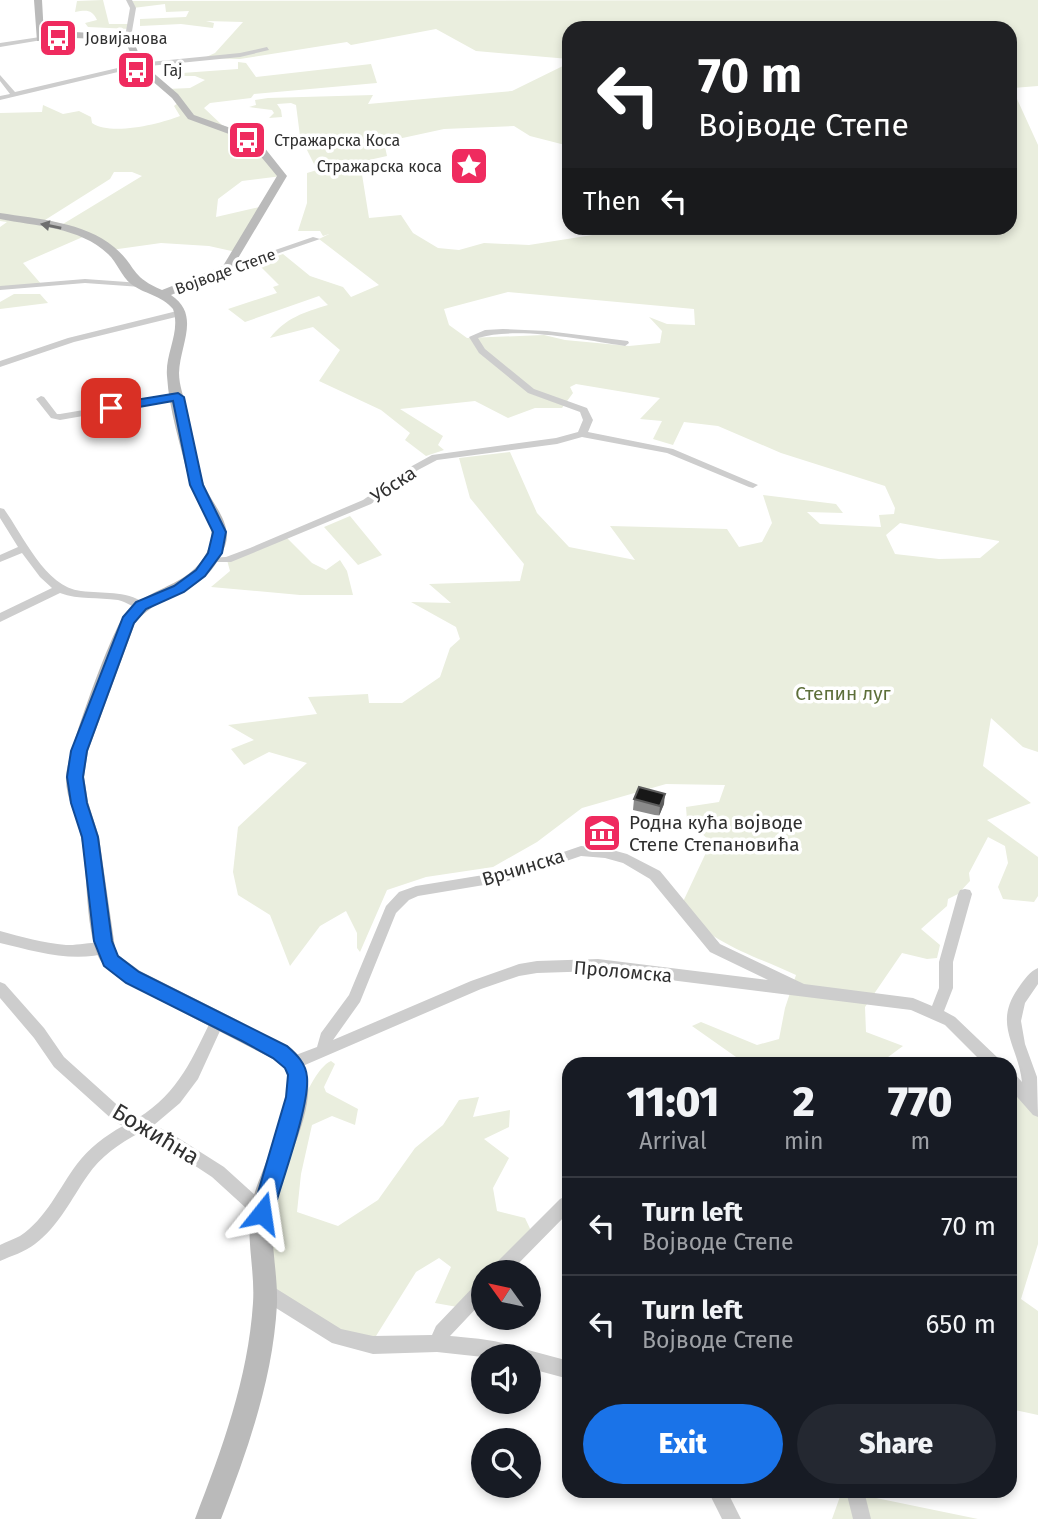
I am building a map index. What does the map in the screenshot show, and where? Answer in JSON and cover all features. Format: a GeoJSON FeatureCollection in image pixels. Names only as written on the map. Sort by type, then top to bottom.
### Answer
{"type":"FeatureCollection","features":[{"type":"Feature","properties":{"kind":"street"},"geometry":{"type":"LineString","coordinates":[[38,0],[40,38]]}},
{"type":"Feature","properties":{"kind":"street"},"geometry":{"type":"LineString","coordinates":[[129,0],[134,8],[128,37],[139,65],[175,96],[194,119],[253,139],[282,176],[227,268]]}},
{"type":"Feature","properties":{"kind":"street"},"geometry":{"type":"LineString","coordinates":[[0,45],[74,35],[128,37]]}},
{"type":"Feature","properties":{"kind":"street"},"geometry":{"type":"LineString","coordinates":[[0,98],[139,65],[240,55],[267,49]]}},
{"type":"Feature","properties":{"kind":"street"},"geometry":{"type":"LineString","coordinates":[[0,77],[14,95]]}},
{"type":"Feature","properties":{"kind":"street"},"geometry":{"type":"LineString","coordinates":[[0,216],[68,229],[93,239],[111,250],[124,269],[143,286]]}},
{"type":"Feature","properties":{"kind":"street","name":"Војводе Степе"},"geometry":{"type":"LineString","coordinates":[[212,559],[219,541],[218,524],[197,485],[172,369],[181,327],[181,313],[162,294],[227,268],[316,239]]}},
{"type":"Feature","properties":{"kind":"street"},"geometry":{"type":"LineString","coordinates":[[0,288],[85,281],[143,286],[162,294]]}},
{"type":"Feature","properties":{"kind":"street"},"geometry":{"type":"LineString","coordinates":[[0,364],[71,340],[181,313]]}},
{"type":"Feature","properties":{"kind":"street"},"geometry":{"type":"LineString","coordinates":[[582,434],[587,420],[583,410],[531,391],[482,351],[473,337],[497,333],[543,334],[625,343]]}},
{"type":"Feature","properties":{"kind":"street"},"geometry":{"type":"LineString","coordinates":[[41,399],[54,416],[60,417],[178,397]]}},
{"type":"Feature","properties":{"kind":"street","name":"Убска"},"geometry":{"type":"LineString","coordinates":[[212,559],[227,560],[367,502],[435,457],[556,441],[582,434],[670,451],[753,485]]}},
{"type":"Feature","properties":{"kind":"street"},"geometry":{"type":"LineString","coordinates":[[0,511],[25,548],[60,588],[72,593],[127,598],[141,606]]}},
{"type":"Feature","properties":{"kind":"street"},"geometry":{"type":"LineString","coordinates":[[0,559],[25,548]]}},
{"type":"Feature","properties":{"kind":"street"},"geometry":{"type":"LineString","coordinates":[[208,1519],[247,1414],[255,1376],[265,1292],[262,1247],[264,1205],[296,1097],[298,1075],[293,1063],[280,1052],[133,977],[111,961],[105,948],[90,837],[79,803],[75,777],[79,751],[131,615],[141,606],[187,585],[212,559]]}},
{"type":"Feature","properties":{"kind":"street"},"geometry":{"type":"LineString","coordinates":[[0,618],[60,588]]}},
{"type":"Feature","properties":{"kind":"street","name":"Врчинска"},"geometry":{"type":"LineString","coordinates":[[324,1051],[327,1035],[355,998],[391,910],[404,896],[416,891],[508,876],[581,850],[621,857],[646,869],[664,884],[715,948],[804,991]]}},
{"type":"Feature","properties":{"kind":"street"},"geometry":{"type":"LineString","coordinates":[[936,1013],[946,988],[946,962],[965,894]]}},
{"type":"Feature","properties":{"kind":"street"},"geometry":{"type":"LineString","coordinates":[[0,937],[65,951],[85,952],[105,948]]}},
{"type":"Feature","properties":{"kind":"street","name":"Проломска"},"geometry":{"type":"LineString","coordinates":[[324,1051],[476,985],[519,970],[598,965],[895,1001],[936,1013],[963,1031],[987,1057]]}},
{"type":"Feature","properties":{"kind":"street"},"geometry":{"type":"LineString","coordinates":[[1033,1104],[1033,1080],[1013,1019],[1018,1000],[1038,974]]}},
{"type":"Feature","properties":{"kind":"street","name":"Божићна"},"geometry":{"type":"LineString","coordinates":[[0,988],[39,1033],[59,1062],[120,1116],[137,1126],[148,1128],[194,1156],[235,1185],[252,1203],[264,1205]]}},
{"type":"Feature","properties":{"kind":"street"},"geometry":{"type":"LineString","coordinates":[[0,1253],[26,1241],[38,1231],[58,1208],[89,1161],[114,1138],[164,1108],[189,1081],[218,1020]]}},
{"type":"Feature","properties":{"kind":"street"},"geometry":{"type":"LineString","coordinates":[[293,1063],[324,1051]]}},
{"type":"Feature","properties":{"kind":"street"},"geometry":{"type":"LineString","coordinates":[[1017,1087],[1033,1104]]}},
{"type":"Feature","properties":{"kind":"street"},"geometry":{"type":"LineString","coordinates":[[511,1260],[562,1207]]}},
{"type":"Feature","properties":{"kind":"street"},"geometry":{"type":"LineString","coordinates":[[265,1292],[338,1337],[373,1345],[438,1343],[471,1347]]}},
{"type":"Feature","properties":{"kind":"street"},"geometry":{"type":"LineString","coordinates":[[438,1343],[442,1332],[471,1302]]}},
{"type":"Feature","properties":{"kind":"street"},"geometry":{"type":"LineString","coordinates":[[541,1362],[562,1368]]}},
{"type":"Feature","properties":{"kind":"street"},"geometry":{"type":"LineString","coordinates":[[721,1498],[732,1519]]}},
{"type":"Feature","properties":{"kind":"street"},"geometry":{"type":"LineString","coordinates":[[857,1498],[862,1519]]}},
{"type":"Feature","properties":{"kind":"green space"},"geometry":{"type":"Polygon","coordinates":[[[103,0],[109,24],[131,24],[130,29],[88,27],[85,23],[97,20],[93,14],[75,12],[77,1],[103,0]]]}},
{"type":"Feature","properties":{"kind":"green space","name":"Степин луг"},"geometry":{"type":"Polygon","coordinates":[[[1038,0],[1038,86],[1017,88],[1017,21],[562,21],[562,58],[476,51],[436,29],[351,45],[347,42],[240,59],[204,58],[215,53],[243,22],[206,21],[214,23],[213,28],[181,24],[140,26],[140,19],[186,17],[189,11],[166,12],[165,4],[133,8],[130,1],[1038,0]]]}},
{"type":"Feature","properties":{"kind":"green space"},"geometry":{"type":"Polygon","coordinates":[[[238,62],[246,63],[256,77],[371,64],[377,83],[254,94],[251,98],[210,103],[204,108],[222,125],[241,133],[282,176],[242,181],[218,199],[216,217],[264,206],[236,252],[209,246],[161,243],[111,250],[85,236],[23,263],[42,285],[0,288],[0,227],[7,222],[0,221],[0,113],[42,112],[43,105],[63,114],[79,111],[91,117],[92,123],[100,127],[123,129],[148,125],[180,116],[174,106],[179,102],[167,89],[190,88],[205,80],[195,76],[183,76],[182,73],[238,69],[238,62]],[[114,172],[110,179],[45,220],[63,224],[142,176],[132,172],[114,172]]]}},
{"type":"Feature","properties":{"kind":"green space","name":"Степин луг"},"geometry":{"type":"Polygon","coordinates":[[[562,66],[562,144],[530,136],[514,126],[444,129],[384,142],[387,156],[360,162],[369,218],[401,215],[413,233],[438,248],[459,250],[484,243],[529,245],[593,235],[1017,235],[1017,99],[1038,145],[1038,752],[1023,747],[991,718],[983,766],[1031,803],[987,820],[1038,857],[1038,896],[1034,902],[1003,899],[998,887],[1008,863],[1005,846],[988,837],[969,873],[970,881],[958,894],[948,899],[947,906],[921,929],[940,945],[937,958],[927,959],[902,953],[865,1007],[866,1032],[903,1046],[888,1057],[736,1057],[692,1026],[701,1022],[757,1045],[779,1039],[785,1008],[796,975],[719,940],[692,919],[681,906],[711,842],[687,820],[686,807],[719,802],[725,785],[666,784],[582,808],[537,842],[493,867],[426,877],[387,890],[360,952],[357,948],[357,933],[346,911],[320,926],[290,966],[270,915],[238,895],[233,872],[238,827],[307,763],[269,752],[244,765],[231,749],[254,740],[228,725],[317,714],[308,697],[368,694],[369,703],[402,703],[440,677],[450,648],[460,639],[456,627],[411,602],[451,603],[429,584],[520,581],[524,564],[470,498],[459,458],[510,452],[537,513],[569,547],[635,560],[610,526],[727,529],[739,547],[762,542],[772,523],[763,495],[836,504],[843,513],[807,512],[820,524],[881,527],[879,515],[894,514],[895,508],[885,486],[781,453],[718,426],[684,422],[673,445],[653,439],[662,421],[640,419],[660,398],[576,384],[570,387],[573,393],[562,408],[535,408],[508,418],[475,401],[400,409],[443,436],[438,445],[444,450],[426,456],[405,440],[410,433],[381,410],[319,381],[340,350],[313,327],[270,338],[303,313],[328,305],[319,296],[245,322],[228,309],[277,293],[273,287],[279,285],[257,263],[283,254],[310,276],[343,287],[351,297],[379,285],[319,239],[329,234],[323,236],[320,231],[298,231],[307,203],[307,173],[317,170],[300,136],[296,105],[277,104],[282,117],[269,118],[274,113],[272,110],[249,107],[256,105],[255,100],[268,98],[373,95],[368,104],[512,91],[562,66]],[[508,292],[444,309],[449,325],[467,338],[544,335],[565,340],[629,346],[660,343],[662,331],[649,317],[667,324],[695,325],[694,309],[508,292]],[[900,523],[886,535],[895,554],[939,559],[980,558],[999,541],[900,523]]]}},
{"type":"Feature","properties":{"kind":"green space"},"geometry":{"type":"Polygon","coordinates":[[[14,294],[40,294],[48,303],[0,309],[0,302],[14,294]]]}},
{"type":"Feature","properties":{"kind":"green space"},"geometry":{"type":"Polygon","coordinates":[[[350,516],[382,555],[358,565],[324,527],[350,516]]]}},
{"type":"Feature","properties":{"kind":"green space"},"geometry":{"type":"Polygon","coordinates":[[[285,536],[312,563],[326,570],[340,560],[347,571],[353,595],[300,595],[211,587],[230,571],[227,560],[285,536]]]}},
{"type":"Feature","properties":{"kind":"green space"},"geometry":{"type":"Polygon","coordinates":[[[331,1061],[335,1064],[324,1087],[326,1092],[358,1109],[355,1125],[332,1116],[312,1125],[301,1174],[297,1212],[338,1226],[378,1200],[415,1148],[443,1125],[459,1100],[479,1097],[473,1117],[510,1110],[509,1127],[484,1139],[509,1158],[493,1188],[497,1211],[525,1218],[534,1237],[511,1260],[471,1260],[471,1300],[463,1308],[435,1303],[451,1267],[439,1258],[416,1272],[371,1344],[338,1337],[273,1291],[270,1214],[278,1171],[302,1103],[321,1069],[331,1061]]]}},
{"type":"Feature","properties":{"kind":"green space"},"geometry":{"type":"Polygon","coordinates":[[[1017,1087],[1038,1110],[1038,1244],[1021,1299],[1038,1311],[1038,1415],[1017,1410],[1017,1087]]]}},
{"type":"Feature","properties":{"kind":"green space"},"geometry":{"type":"Polygon","coordinates":[[[840,1498],[876,1498],[978,1519],[832,1519],[840,1498]]]}},
{"type":"Feature","properties":{"kind":"building"},"geometry":{"type":"Polygon","coordinates":[[[639,787],[665,794],[660,806],[634,799],[639,787]]]}},
{"type":"Feature","properties":{"kind":"place","name":"Јовијанова"},"geometry":{"type":"Point","coordinates":[58,38]}},
{"type":"Feature","properties":{"kind":"place","name":"Гај"},"geometry":{"type":"Point","coordinates":[136,70]}},
{"type":"Feature","properties":{"kind":"place","name":"Стражарска Коса"},"geometry":{"type":"Point","coordinates":[247,140]}},
{"type":"Feature","properties":{"kind":"place","name":"Стражарска коса"},"geometry":{"type":"Point","coordinates":[469,166]}},
{"type":"Feature","properties":{"kind":"place","name":"Родна кућа војводе Степе Степановића"},"geometry":{"type":"Point","coordinates":[602,833]}},
{"type":"Feature","properties":{"kind":"route"},"geometry":{"type":"LineString","coordinates":[[111,408],[178,397],[197,485],[215,517],[220,532],[215,553],[201,573],[187,585],[141,606],[128,621],[79,751],[75,777],[79,803],[90,837],[103,941],[111,961],[133,977],[280,1052],[293,1063],[298,1075],[296,1097],[262,1213]]}}]}
